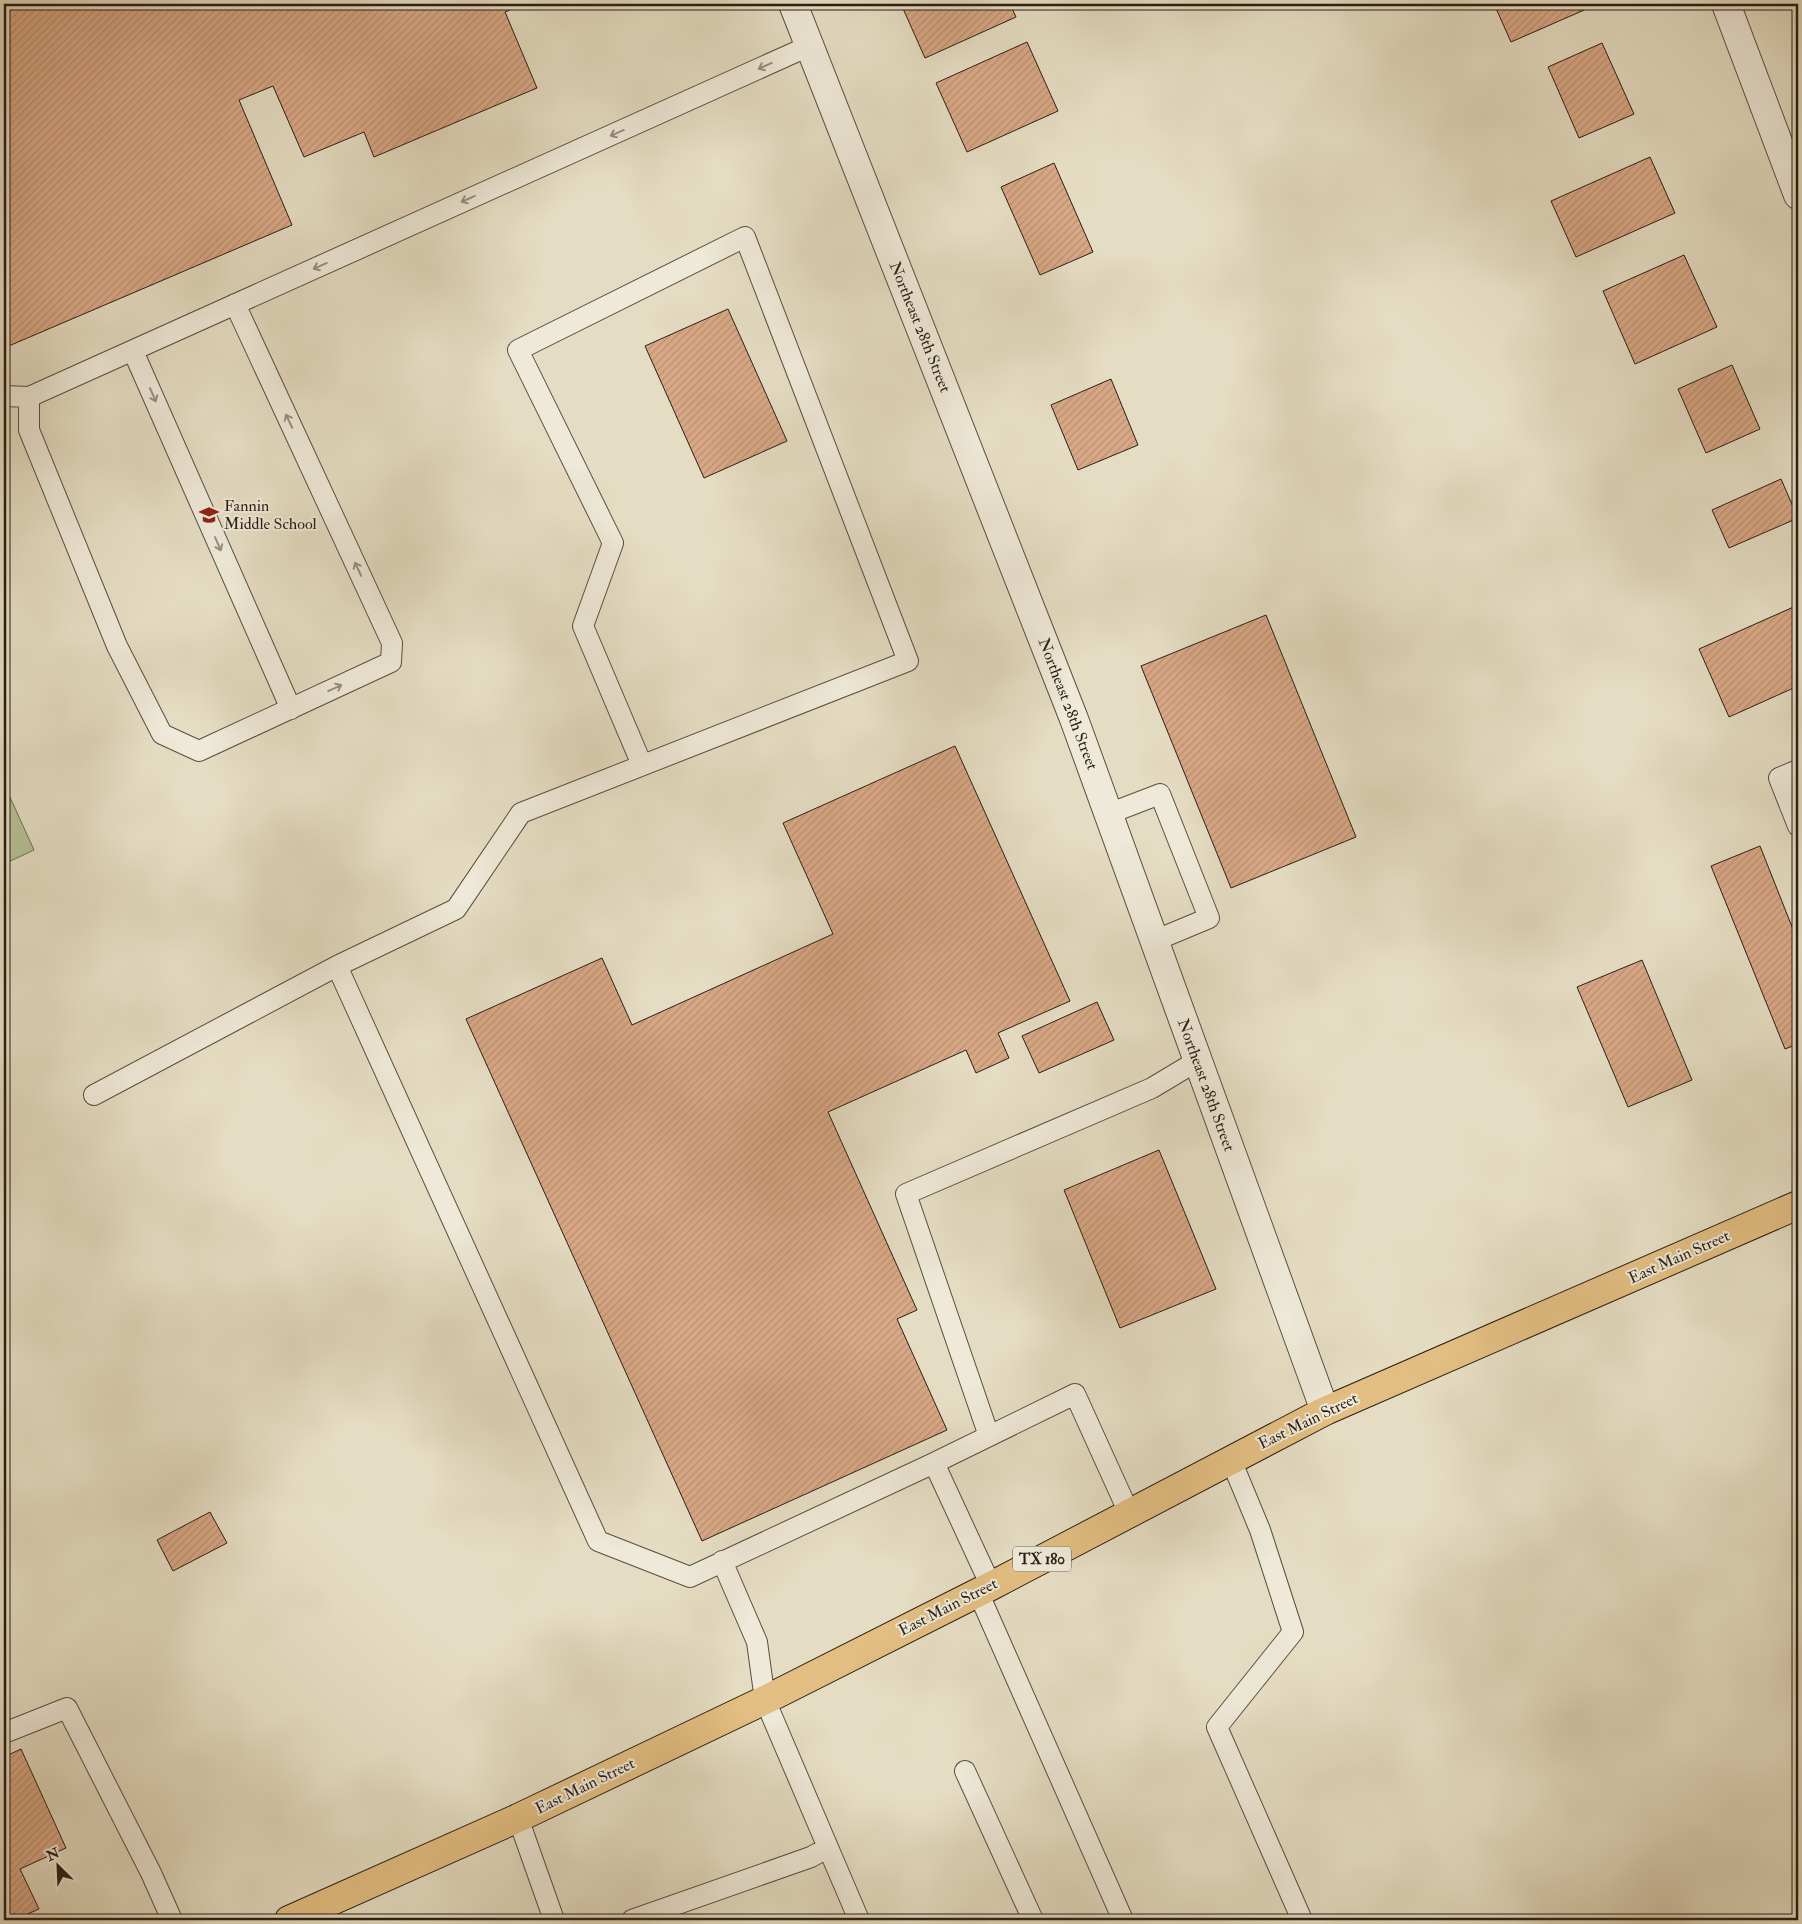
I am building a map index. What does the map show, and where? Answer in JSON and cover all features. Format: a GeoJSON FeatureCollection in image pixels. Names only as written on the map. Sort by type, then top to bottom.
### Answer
{"type":"FeatureCollection","features":[{"type":"Feature","properties":{"kind":"main road","name":"East Main Street"},"geometry":{"type":"LineString","coordinates":[[292,1920],[518,1818],[765,1700],[984,1589],[1324,1411],[1798,1205]]}},
{"type":"Feature","properties":{"kind":"street","name":"Northeast 28th Street"},"geometry":{"type":"LineString","coordinates":[[793,4],[1074,719],[1324,1411]]}},
{"type":"Feature","properties":{"kind":"street"},"geometry":{"type":"LineString","coordinates":[[1726,4],[1798,195]]}},
{"type":"Feature","properties":{"kind":"lane"},"geometry":{"type":"LineString","coordinates":[[4,396],[29,397],[809,46]]}},
{"type":"Feature","properties":{"kind":"lane"},"geometry":{"type":"LineString","coordinates":[[94,1094],[337,966],[456,909],[521,813],[908,661],[745,237],[518,350],[613,543],[583,626],[642,765]]}},
{"type":"Feature","properties":{"kind":"lane"},"geometry":{"type":"LineString","coordinates":[[29,397],[29,430],[117,646],[162,734],[199,751],[391,662],[392,643],[235,304]]}},
{"type":"Feature","properties":{"kind":"lane"},"geometry":{"type":"LineString","coordinates":[[133,350],[291,709]]}},
{"type":"Feature","properties":{"kind":"lane"},"geometry":{"type":"LineString","coordinates":[[1798,770],[1779,778],[1798,826]]}},
{"type":"Feature","properties":{"kind":"lane"},"geometry":{"type":"LineString","coordinates":[[1108,814],[1160,794],[1209,918],[1154,941]]}},
{"type":"Feature","properties":{"kind":"lane"},"geometry":{"type":"LineString","coordinates":[[337,966],[598,1541],[690,1578],[722,1561],[934,1463],[1075,1394],[1129,1513]]}},
{"type":"Feature","properties":{"kind":"lane"},"geometry":{"type":"LineString","coordinates":[[989,1436],[906,1194],[1152,1088],[1197,1061]]}},
{"type":"Feature","properties":{"kind":"lane"},"geometry":{"type":"LineString","coordinates":[[1231,1460],[1260,1530],[1293,1632],[1217,1727],[1302,1920]]}},
{"type":"Feature","properties":{"kind":"lane"},"geometry":{"type":"LineString","coordinates":[[934,1463],[984,1589],[1123,1920]]}},
{"type":"Feature","properties":{"kind":"lane"},"geometry":{"type":"LineString","coordinates":[[722,1561],[757,1642],[765,1700],[859,1920]]}},
{"type":"Feature","properties":{"kind":"lane"},"geometry":{"type":"LineString","coordinates":[[4,1733],[67,1708],[151,1873],[172,1920]]}},
{"type":"Feature","properties":{"kind":"lane"},"geometry":{"type":"LineString","coordinates":[[965,1771],[1033,1920]]}},
{"type":"Feature","properties":{"kind":"lane"},"geometry":{"type":"LineString","coordinates":[[518,1818],[554,1920]]}},
{"type":"Feature","properties":{"kind":"lane"},"geometry":{"type":"LineString","coordinates":[[632,1920],[811,1857],[827,1848]]}},
{"type":"Feature","properties":{"kind":"green space"},"geometry":{"type":"Polygon","coordinates":[[[4,784],[34,850],[4,864],[4,784]]]}},
{"type":"Feature","properties":{"kind":"building"},"geometry":{"type":"Polygon","coordinates":[[[4,4],[524,4],[505,12],[537,88],[374,157],[364,132],[304,157],[273,86],[239,100],[292,225],[4,348],[4,4]]]}},
{"type":"Feature","properties":{"kind":"building"},"geometry":{"type":"Polygon","coordinates":[[[901,4],[1010,4],[1016,17],[925,58],[901,4]]]}},
{"type":"Feature","properties":{"kind":"building"},"geometry":{"type":"Polygon","coordinates":[[[1494,4],[1590,4],[1591,7],[1511,42],[1494,4]]]}},
{"type":"Feature","properties":{"kind":"building"},"geometry":{"type":"Polygon","coordinates":[[[1027,42],[1058,111],[967,152],[936,83],[1027,42]]]}},
{"type":"Feature","properties":{"kind":"building"},"geometry":{"type":"Polygon","coordinates":[[[1602,43],[1634,114],[1579,138],[1548,67],[1602,43]]]}},
{"type":"Feature","properties":{"kind":"building"},"geometry":{"type":"Polygon","coordinates":[[[1650,157],[1675,213],[1576,257],[1551,201],[1650,157]]]}},
{"type":"Feature","properties":{"kind":"building"},"geometry":{"type":"Polygon","coordinates":[[[1054,163],[1093,252],[1040,275],[1001,187],[1054,163]]]}},
{"type":"Feature","properties":{"kind":"building"},"geometry":{"type":"Polygon","coordinates":[[[1684,255],[1717,327],[1635,364],[1603,291],[1684,255]]]}},
{"type":"Feature","properties":{"kind":"building"},"geometry":{"type":"Polygon","coordinates":[[[728,309],[787,441],[704,478],[645,346],[728,309]]]}},
{"type":"Feature","properties":{"kind":"building"},"geometry":{"type":"Polygon","coordinates":[[[1732,365],[1760,429],[1706,453],[1678,389],[1732,365]]]}},
{"type":"Feature","properties":{"kind":"building"},"geometry":{"type":"Polygon","coordinates":[[[1111,379],[1138,445],[1078,470],[1051,405],[1111,379]]]}},
{"type":"Feature","properties":{"kind":"building"},"geometry":{"type":"Polygon","coordinates":[[[1781,479],[1798,518],[1729,548],[1712,510],[1781,479]]]}},
{"type":"Feature","properties":{"kind":"building"},"geometry":{"type":"Polygon","coordinates":[[[1798,605],[1798,686],[1729,717],[1699,649],[1798,605]]]}},
{"type":"Feature","properties":{"kind":"building"},"geometry":{"type":"Polygon","coordinates":[[[1266,615],[1356,837],[1231,888],[1141,666],[1266,615]]]}},
{"type":"Feature","properties":{"kind":"building"},"geometry":{"type":"Polygon","coordinates":[[[955,746],[1070,1001],[998,1033],[1009,1058],[976,1073],[966,1050],[828,1112],[917,1310],[897,1319],[947,1430],[702,1541],[466,1019],[602,958],[632,1025],[833,934],[783,823],[955,746]]]}},
{"type":"Feature","properties":{"kind":"building"},"geometry":{"type":"Polygon","coordinates":[[[1760,846],[1798,942],[1798,1044],[1785,1049],[1711,866],[1760,846]]]}},
{"type":"Feature","properties":{"kind":"building"},"geometry":{"type":"Polygon","coordinates":[[[1642,960],[1692,1080],[1628,1107],[1577,987],[1642,960]]]}},
{"type":"Feature","properties":{"kind":"building"},"geometry":{"type":"Polygon","coordinates":[[[1097,1002],[1114,1040],[1039,1073],[1022,1036],[1097,1002]]]}},
{"type":"Feature","properties":{"kind":"building"},"geometry":{"type":"Polygon","coordinates":[[[1159,1150],[1216,1289],[1120,1328],[1064,1190],[1159,1150]]]}},
{"type":"Feature","properties":{"kind":"building"},"geometry":{"type":"Polygon","coordinates":[[[210,1512],[227,1543],[173,1571],[157,1540],[210,1512]]]}},
{"type":"Feature","properties":{"kind":"building"},"geometry":{"type":"Polygon","coordinates":[[[21,1749],[66,1848],[20,1869],[39,1909],[14,1920],[4,1920],[4,1757],[21,1749]]]}},
{"type":"Feature","properties":{"kind":"place","name":"Fannin Middle School"},"geometry":{"type":"Point","coordinates":[209,515]}}]}
